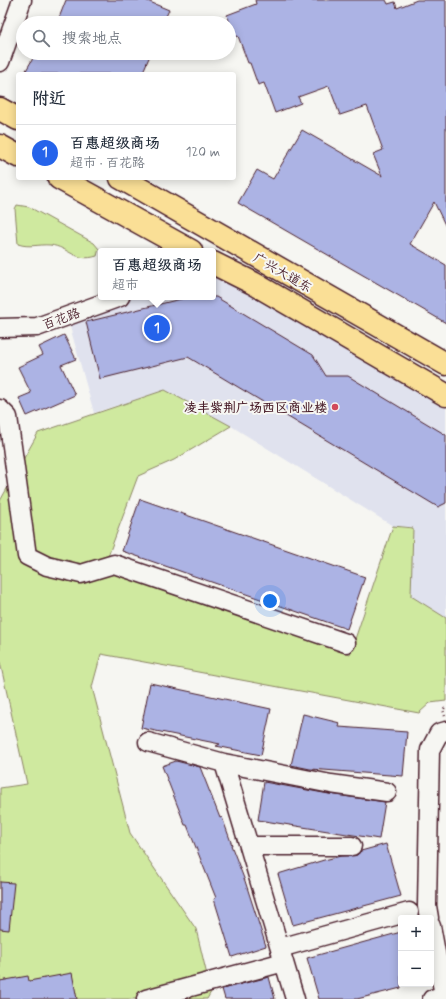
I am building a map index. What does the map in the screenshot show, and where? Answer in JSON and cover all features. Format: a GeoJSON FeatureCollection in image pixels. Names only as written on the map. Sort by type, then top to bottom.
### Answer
{"type":"FeatureCollection","features":[{"type":"Feature","properties":{"kind":"highway"},"geometry":{"type":"LineString","coordinates":[[0,109],[16,118]]}},
{"type":"Feature","properties":{"kind":"highway"},"geometry":{"type":"LineString","coordinates":[[0,146],[16,155]]}},
{"type":"Feature","properties":{"kind":"highway"},"geometry":{"type":"LineString","coordinates":[[63,180],[185,248]]}},
{"type":"Feature","properties":{"kind":"highway","name":"广兴大道东"},"geometry":{"type":"LineString","coordinates":[[124,180],[446,364]]}},
{"type":"Feature","properties":{"kind":"highway","name":"广兴大道东"},"geometry":{"type":"LineString","coordinates":[[216,264],[253,283],[446,395]]}},
{"type":"Feature","properties":{"kind":"street"},"geometry":{"type":"LineString","coordinates":[[16,16],[22,0]]}},
{"type":"Feature","properties":{"kind":"street"},"geometry":{"type":"LineString","coordinates":[[0,62],[16,17]]}},
{"type":"Feature","properties":{"kind":"street","name":"百花路"},"geometry":{"type":"LineString","coordinates":[[0,328],[37,327],[112,300]]}},
{"type":"Feature","properties":{"kind":"street"},"geometry":{"type":"LineString","coordinates":[[0,410],[8,417],[27,556],[47,566],[81,574],[114,564],[346,643]]}},
{"type":"Feature","properties":{"kind":"street"},"geometry":{"type":"LineString","coordinates":[[429,915],[427,906],[430,750],[439,733],[446,731]]}},
{"type":"Feature","properties":{"kind":"street"},"geometry":{"type":"LineString","coordinates":[[148,742],[224,762],[331,784],[387,792]]}},
{"type":"Feature","properties":{"kind":"street"},"geometry":{"type":"LineString","coordinates":[[224,762],[295,999]]}},
{"type":"Feature","properties":{"kind":"street"},"geometry":{"type":"LineString","coordinates":[[249,846],[352,846]]}},
{"type":"Feature","properties":{"kind":"street"},"geometry":{"type":"LineString","coordinates":[[146,999],[409,912]]}},
{"type":"Feature","properties":{"kind":"street"},"geometry":{"type":"LineString","coordinates":[[432,999],[444,995],[434,942]]}},
{"type":"Feature","properties":{"kind":"path"},"geometry":{"type":"LineString","coordinates":[[446,706],[443,710],[446,718]]}},
{"type":"Feature","properties":{"kind":"shaded area"},"geometry":{"type":"Polygon","coordinates":[[[216,265],[446,395],[446,618],[411,596],[413,528],[393,526],[231,426],[165,390],[94,413],[67,316],[112,300],[216,300],[216,265]]]}},
{"type":"Feature","properties":{"kind":"green space"},"geometry":{"type":"Polygon","coordinates":[[[17,205],[29,207],[94,243],[98,248],[97,256],[83,258],[57,246],[26,246],[18,244],[15,209],[17,205]]]}},
{"type":"Feature","properties":{"kind":"green space"},"geometry":{"type":"Polygon","coordinates":[[[165,390],[231,426],[174,460],[138,476],[104,567],[350,654],[393,526],[413,528],[411,596],[446,618],[446,701],[430,703],[419,713],[101,654],[92,687],[130,833],[196,929],[211,992],[207,999],[0,999],[0,788],[27,784],[0,662],[0,501],[38,433],[165,390]]]}},
{"type":"Feature","properties":{"kind":"building"},"geometry":{"type":"Polygon","coordinates":[[[66,0],[145,0],[169,10],[166,16],[60,16],[66,0]]]}},
{"type":"Feature","properties":{"kind":"building"},"geometry":{"type":"Polygon","coordinates":[[[255,0],[386,0],[388,4],[395,2],[397,8],[417,0],[446,0],[446,227],[434,202],[410,244],[446,265],[446,323],[238,203],[257,170],[273,179],[302,130],[382,176],[373,154],[383,150],[367,106],[340,115],[329,86],[298,97],[301,103],[275,113],[264,83],[258,85],[238,36],[236,37],[236,16],[227,15],[256,4],[255,0]]]}},
{"type":"Feature","properties":{"kind":"building"},"geometry":{"type":"Polygon","coordinates":[[[32,60],[148,60],[143,72],[25,72],[32,60]]]}},
{"type":"Feature","properties":{"kind":"building","name":"凌丰紫荆广场西区商业楼"},"geometry":{"type":"Polygon","coordinates":[[[216,297],[313,355],[326,376],[348,376],[446,435],[446,503],[438,507],[188,357],[100,379],[86,322],[177,300],[216,300],[216,297]]]}},
{"type":"Feature","properties":{"kind":"building"},"geometry":{"type":"Polygon","coordinates":[[[64,335],[76,359],[61,365],[75,395],[27,416],[19,398],[31,393],[18,367],[43,355],[39,347],[64,335]]]}},
{"type":"Feature","properties":{"kind":"building"},"geometry":{"type":"Polygon","coordinates":[[[140,499],[365,577],[347,629],[122,551],[140,499]]]}},
{"type":"Feature","properties":{"kind":"building"},"geometry":{"type":"Polygon","coordinates":[[[150,683],[271,709],[261,755],[216,746],[220,744],[141,728],[150,683]]]}},
{"type":"Feature","properties":{"kind":"building"},"geometry":{"type":"Polygon","coordinates":[[[303,714],[340,723],[339,727],[407,732],[403,776],[310,769],[291,765],[303,714]]]}},
{"type":"Feature","properties":{"kind":"building"},"geometry":{"type":"Polygon","coordinates":[[[176,761],[200,767],[220,818],[222,817],[266,946],[232,957],[214,899],[216,898],[162,766],[176,761]]]}},
{"type":"Feature","properties":{"kind":"building"},"geometry":{"type":"Polygon","coordinates":[[[264,782],[329,794],[385,802],[379,839],[258,820],[264,782]]]}},
{"type":"Feature","properties":{"kind":"building"},"geometry":{"type":"Polygon","coordinates":[[[386,844],[401,896],[293,925],[278,874],[324,860],[341,856],[357,855],[361,851],[386,844]]]}},
{"type":"Feature","properties":{"kind":"building"},"geometry":{"type":"Polygon","coordinates":[[[0,882],[14,883],[9,930],[0,929],[0,882]]]}},
{"type":"Feature","properties":{"kind":"building"},"geometry":{"type":"Polygon","coordinates":[[[398,933],[398,987],[401,988],[357,999],[319,999],[307,958],[398,933]]]}},
{"type":"Feature","properties":{"kind":"building"},"geometry":{"type":"Polygon","coordinates":[[[72,973],[77,999],[0,999],[0,981],[28,976],[29,981],[72,973]]]}},
{"type":"Feature","properties":{"kind":"building"},"geometry":{"type":"Polygon","coordinates":[[[269,977],[275,999],[225,999],[222,989],[269,977]]]}},
{"type":"Feature","properties":{"kind":"place","name":"百惠超级商场"},"geometry":{"type":"Point","coordinates":[157,328]}},
{"type":"Feature","properties":{"kind":"place","name":"凌丰紫荆广场西区商业楼"},"geometry":{"type":"Point","coordinates":[335,407]}}]}
